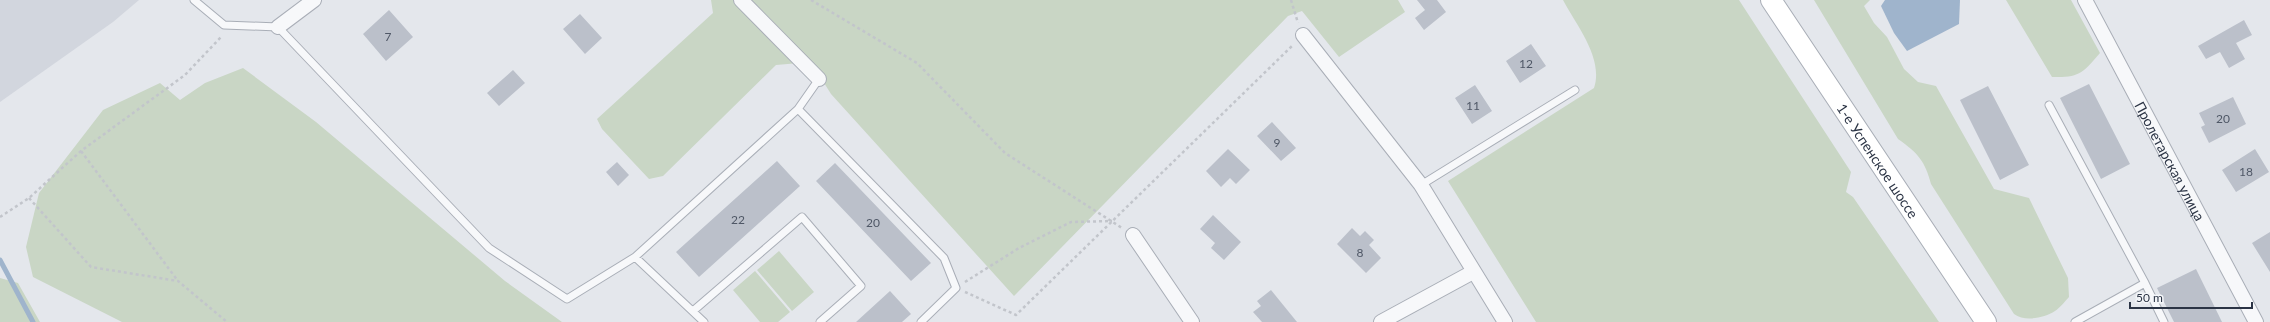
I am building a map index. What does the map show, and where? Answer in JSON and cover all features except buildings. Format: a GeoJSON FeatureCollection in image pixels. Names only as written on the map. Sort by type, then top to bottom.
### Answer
{"type":"FeatureCollection","features":[{"type":"Feature","properties":{"kind":"main road","name":"1-е Успенское шоссе"},"geometry":{"type":"LineString","coordinates":[[1771,0],[1986,322]]}},
{"type":"Feature","properties":{"kind":"street"},"geometry":{"type":"LineString","coordinates":[[278,27],[314,0]]}},
{"type":"Feature","properties":{"kind":"street"},"geometry":{"type":"LineString","coordinates":[[741,0],[819,79]]}},
{"type":"Feature","properties":{"kind":"street","name":"Пролетарская улица"},"geometry":{"type":"LineString","coordinates":[[2084,0],[2256,322]]}},
{"type":"Feature","properties":{"kind":"street"},"geometry":{"type":"LineString","coordinates":[[1302,35],[1421,186],[1472,272],[1505,322]]}},
{"type":"Feature","properties":{"kind":"street"},"geometry":{"type":"LineString","coordinates":[[1133,235],[1192,322]]}},
{"type":"Feature","properties":{"kind":"street"},"geometry":{"type":"LineString","coordinates":[[1381,322],[1472,272]]}},
{"type":"Feature","properties":{"kind":"lane"},"geometry":{"type":"LineString","coordinates":[[194,0],[224,25],[278,27],[489,248],[567,299],[635,257],[798,109],[819,79]]}},
{"type":"Feature","properties":{"kind":"lane"},"geometry":{"type":"LineString","coordinates":[[1421,186],[1575,90]]}},
{"type":"Feature","properties":{"kind":"lane"},"geometry":{"type":"LineString","coordinates":[[2048,105],[2145,283],[2164,322]]}},
{"type":"Feature","properties":{"kind":"lane"},"geometry":{"type":"LineString","coordinates":[[798,109],[944,258],[956,288],[921,322]]}},
{"type":"Feature","properties":{"kind":"lane"},"geometry":{"type":"LineString","coordinates":[[693,311],[802,217],[861,286],[820,322]]}},
{"type":"Feature","properties":{"kind":"lane"},"geometry":{"type":"LineString","coordinates":[[635,257],[704,322]]}},
{"type":"Feature","properties":{"kind":"lane"},"geometry":{"type":"LineString","coordinates":[[2074,322],[2145,283]]}},
{"type":"Feature","properties":{"kind":"path"},"geometry":{"type":"LineString","coordinates":[[812,0],[917,63],[1005,153],[1133,235]]}},
{"type":"Feature","properties":{"kind":"path"},"geometry":{"type":"LineString","coordinates":[[956,288],[1016,316],[1302,35],[1291,0]]}},
{"type":"Feature","properties":{"kind":"path"},"geometry":{"type":"LineString","coordinates":[[0,217],[29,198],[81,151],[185,74],[224,34],[224,25]]}},
{"type":"Feature","properties":{"kind":"path"},"geometry":{"type":"LineString","coordinates":[[81,151],[178,281],[228,322]]}},
{"type":"Feature","properties":{"kind":"path"},"geometry":{"type":"LineString","coordinates":[[29,198],[92,267],[178,281]]}},
{"type":"Feature","properties":{"kind":"path"},"geometry":{"type":"LineString","coordinates":[[956,288],[1019,248],[1071,222],[1113,221]]}},
{"type":"Feature","properties":{"kind":"shaded area"},"geometry":{"type":"Polygon","coordinates":[[[0,0],[139,0],[113,22],[0,102],[0,0]]]}},
{"type":"Feature","properties":{"kind":"green space"},"geometry":{"type":"Polygon","coordinates":[[[711,0],[1398,0],[1405,12],[1339,57],[1302,11],[1288,16],[1014,296],[831,94],[811,62],[776,65],[663,176],[649,179],[602,129],[597,119],[713,13],[711,0]]]}},
{"type":"Feature","properties":{"kind":"green space"},"geometry":{"type":"Polygon","coordinates":[[[1563,0],[1739,0],[1851,172],[1846,192],[1853,197],[1939,322],[1536,322],[1448,181],[1594,88],[1596,77],[1592,54],[1587,42],[1563,0]]]}},
{"type":"Feature","properties":{"kind":"green space"},"geometry":{"type":"Polygon","coordinates":[[[1814,0],[1870,0],[1864,6],[1874,23],[1887,37],[1904,69],[1918,82],[1936,86],[1994,189],[2029,198],[2068,278],[2069,297],[2057,310],[2046,316],[2034,318],[2024,318],[2014,314],[1931,184],[1926,169],[1920,158],[1898,139],[1814,0]]]}},
{"type":"Feature","properties":{"kind":"green space"},"geometry":{"type":"Polygon","coordinates":[[[2006,0],[2071,0],[2100,53],[2080,73],[2061,77],[2052,77],[2006,0]]]}},
{"type":"Feature","properties":{"kind":"green space"},"geometry":{"type":"Polygon","coordinates":[[[243,68],[316,122],[505,281],[562,322],[122,322],[33,277],[26,247],[39,193],[103,110],[160,83],[180,100],[205,83],[243,68]]]}},
{"type":"Feature","properties":{"kind":"green space"},"geometry":{"type":"Polygon","coordinates":[[[779,251],[814,292],[792,311],[757,270],[779,251]]]}},
{"type":"Feature","properties":{"kind":"green space"},"geometry":{"type":"Polygon","coordinates":[[[755,271],[790,312],[778,322],[760,322],[733,290],[755,271]]]}},
{"type":"Feature","properties":{"kind":"green space"},"geometry":{"type":"Polygon","coordinates":[[[0,278],[18,283],[40,322],[0,322],[0,278]]]}},
{"type":"Feature","properties":{"kind":"water"},"geometry":{"type":"Polygon","coordinates":[[[1885,0],[1960,0],[1959,24],[1907,51],[1894,33],[1881,6],[1885,0]]]}},
{"type":"Feature","properties":{"kind":"waterway"},"geometry":{"type":"LineString","coordinates":[[0,260],[33,322]]}}]}
